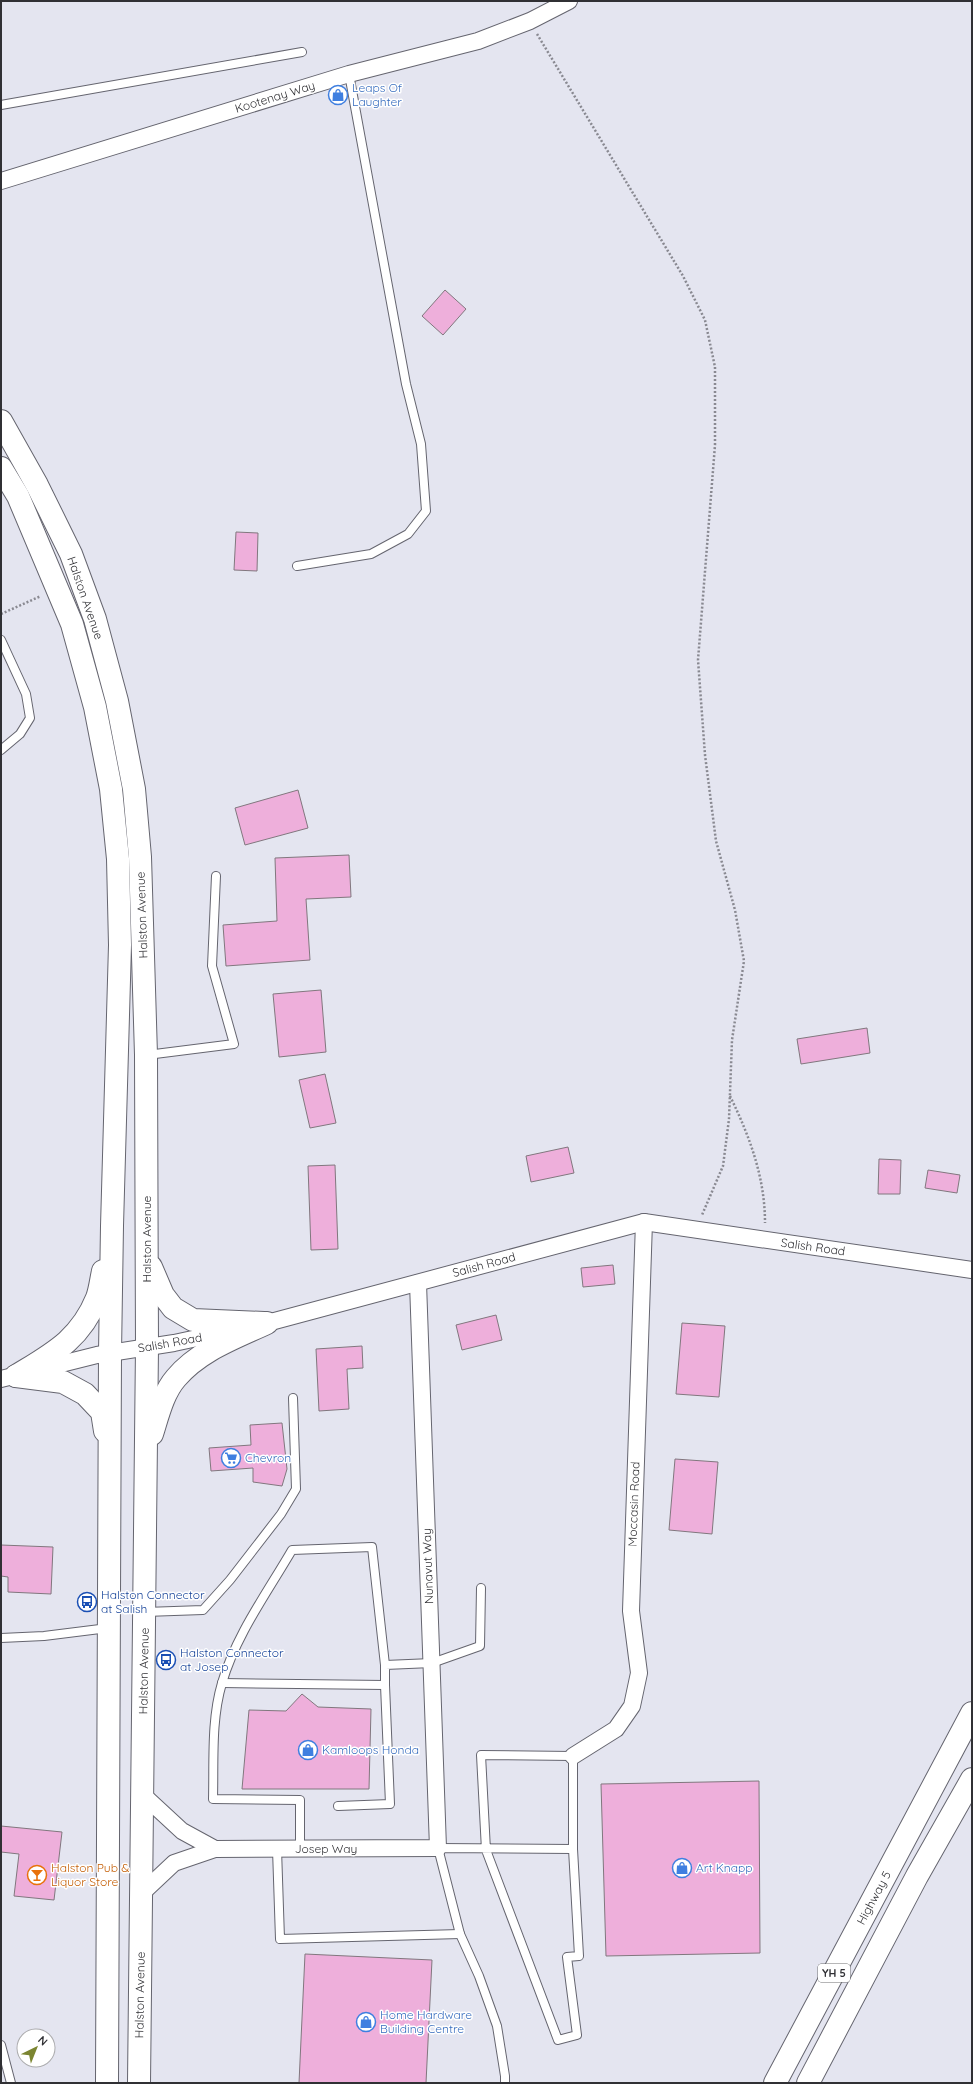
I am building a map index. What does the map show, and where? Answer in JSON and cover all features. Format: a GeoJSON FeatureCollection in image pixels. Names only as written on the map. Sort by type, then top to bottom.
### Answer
{"type":"FeatureCollection","features":[{"type":"Feature","properties":{"kind":"main road","name":"Halston Avenue"},"geometry":{"type":"LineString","coordinates":[[1,421],[37,485],[71,554],[95,619],[117,701],[134,789],[140,857],[146,1055],[147,1347],[139,2083]]}},
{"type":"Feature","properties":{"kind":"main road","name":"Halston Avenue"},"geometry":{"type":"LineString","coordinates":[[1,468],[18,496],[72,624],[96,707],[111,789],[118,859],[120,945],[110,1353],[107,2083]]}},
{"type":"Feature","properties":{"kind":"main road"},"geometry":{"type":"LineString","coordinates":[[8,1378],[62,1347],[84,1322],[98,1297],[112,1226]]}},
{"type":"Feature","properties":{"kind":"main road"},"geometry":{"type":"LineString","coordinates":[[147,1257],[163,1295],[173,1308],[193,1320],[267,1323]]}},
{"type":"Feature","properties":{"kind":"main road"},"geometry":{"type":"LineString","coordinates":[[146,1451],[164,1399],[176,1378],[200,1356],[267,1323]]}},
{"type":"Feature","properties":{"kind":"main road"},"geometry":{"type":"LineString","coordinates":[[8,1378],[63,1382],[85,1394],[102,1412],[110,1462]]}},
{"type":"Feature","properties":{"kind":"main road","name":"Highway 5"},"geometry":{"type":"LineString","coordinates":[[775,2083],[972,1713]]}},
{"type":"Feature","properties":{"kind":"main road","name":"YH 5"},"geometry":{"type":"LineString","coordinates":[[808,2083],[917,1876],[972,1779]]}},
{"type":"Feature","properties":{"kind":"street","name":"Kootenay Way"},"geometry":{"type":"LineString","coordinates":[[1,181],[349,74],[478,41],[530,21],[569,1]]}},
{"type":"Feature","properties":{"kind":"street","name":"Salish Road"},"geometry":{"type":"LineString","coordinates":[[8,1378],[110,1353],[267,1323],[644,1222],[972,1270]]}},
{"type":"Feature","properties":{"kind":"street","name":"Moccasin Road"},"geometry":{"type":"LineString","coordinates":[[573,1756],[616,1729],[632,1706],[639,1673],[631,1611],[644,1222]]}},
{"type":"Feature","properties":{"kind":"street","name":"Nunavut Way"},"geometry":{"type":"LineString","coordinates":[[418,1283],[438,1848]]}},
{"type":"Feature","properties":{"kind":"street","name":"Josep Way"},"geometry":{"type":"LineString","coordinates":[[142,1794],[182,1831],[214,1849]]}},
{"type":"Feature","properties":{"kind":"street","name":"Josep Way"},"geometry":{"type":"LineString","coordinates":[[141,1894],[174,1863],[214,1849],[300,1850],[438,1848]]}},
{"type":"Feature","properties":{"kind":"lane"},"geometry":{"type":"LineString","coordinates":[[1,105],[302,52]]}},
{"type":"Feature","properties":{"kind":"lane"},"geometry":{"type":"LineString","coordinates":[[297,566],[371,554],[408,534],[426,511],[421,444],[406,384],[349,74]]}},
{"type":"Feature","properties":{"kind":"lane"},"geometry":{"type":"LineString","coordinates":[[1,640],[26,694],[30,718],[20,734],[1,750]]}},
{"type":"Feature","properties":{"kind":"lane"},"geometry":{"type":"LineString","coordinates":[[146,1055],[234,1044],[212,966],[216,876]]}},
{"type":"Feature","properties":{"kind":"lane"},"geometry":{"type":"LineString","coordinates":[[144,1612],[203,1610],[230,1580],[281,1514],[296,1489],[293,1398]]}},
{"type":"Feature","properties":{"kind":"lane"},"geometry":{"type":"LineString","coordinates":[[300,1850],[300,1800],[213,1799],[216,1721],[222,1683],[240,1638],[292,1550],[372,1547],[386,1665],[385,1685],[390,1804],[338,1806]]}},
{"type":"Feature","properties":{"kind":"lane"},"geometry":{"type":"LineString","coordinates":[[386,1665],[432,1662],[480,1646],[482,1588]]}},
{"type":"Feature","properties":{"kind":"lane"},"geometry":{"type":"LineString","coordinates":[[1,1638],[44,1636],[109,1628]]}},
{"type":"Feature","properties":{"kind":"lane"},"geometry":{"type":"LineString","coordinates":[[222,1683],[385,1685]]}},
{"type":"Feature","properties":{"kind":"lane"},"geometry":{"type":"LineString","coordinates":[[481,1755],[573,1756],[573,1849],[580,1956],[567,1957],[577,2035],[558,2040],[486,1850],[481,1755]]}},
{"type":"Feature","properties":{"kind":"lane"},"geometry":{"type":"LineString","coordinates":[[505,2083],[497,2026],[479,1976],[460,1934],[438,1848],[486,1850],[573,1849]]}},
{"type":"Feature","properties":{"kind":"lane"},"geometry":{"type":"LineString","coordinates":[[277,1849],[280,1939],[460,1934]]}},
{"type":"Feature","properties":{"kind":"lane"},"geometry":{"type":"LineString","coordinates":[[1,2045],[11,2083]]}},
{"type":"Feature","properties":{"kind":"path"},"geometry":{"type":"LineString","coordinates":[[530,21],[683,276],[705,320],[715,367],[715,445],[698,660],[705,755],[716,841],[735,910],[744,961],[732,1040],[730,1096],[723,1166],[708,1204],[695,1229]]}},
{"type":"Feature","properties":{"kind":"path"},"geometry":{"type":"LineString","coordinates":[[1,614],[58,589]]}},
{"type":"Feature","properties":{"kind":"path"},"geometry":{"type":"LineString","coordinates":[[730,1096],[744,1125],[755,1156],[765,1200],[764,1240]]}},
{"type":"Feature","properties":{"kind":"building"},"geometry":{"type":"Polygon","coordinates":[[[445,290],[466,309],[443,335],[422,316],[445,290]]]}},
{"type":"Feature","properties":{"kind":"building"},"geometry":{"type":"Polygon","coordinates":[[[236,532],[258,533],[257,571],[234,570],[236,532]]]}},
{"type":"Feature","properties":{"kind":"building"},"geometry":{"type":"Polygon","coordinates":[[[298,790],[308,828],[245,845],[235,808],[298,790]]]}},
{"type":"Feature","properties":{"kind":"building"},"geometry":{"type":"Polygon","coordinates":[[[349,855],[351,897],[306,899],[310,960],[226,966],[223,925],[277,921],[275,858],[349,855]]]}},
{"type":"Feature","properties":{"kind":"building"},"geometry":{"type":"Polygon","coordinates":[[[321,990],[326,1052],[279,1057],[273,994],[321,990]]]}},
{"type":"Feature","properties":{"kind":"building"},"geometry":{"type":"Polygon","coordinates":[[[867,1028],[870,1053],[801,1064],[797,1039],[867,1028]]]}},
{"type":"Feature","properties":{"kind":"building"},"geometry":{"type":"Polygon","coordinates":[[[325,1074],[336,1123],[310,1128],[299,1080],[325,1074]]]}},
{"type":"Feature","properties":{"kind":"building"},"geometry":{"type":"Polygon","coordinates":[[[568,1147],[574,1173],[531,1182],[526,1156],[568,1147]]]}},
{"type":"Feature","properties":{"kind":"building"},"geometry":{"type":"Polygon","coordinates":[[[879,1159],[901,1160],[900,1194],[878,1194],[879,1159]]]}},
{"type":"Feature","properties":{"kind":"building"},"geometry":{"type":"Polygon","coordinates":[[[335,1165],[338,1249],[311,1250],[308,1166],[335,1165]]]}},
{"type":"Feature","properties":{"kind":"building"},"geometry":{"type":"Polygon","coordinates":[[[928,1170],[960,1175],[957,1193],[925,1188],[928,1170]]]}},
{"type":"Feature","properties":{"kind":"building"},"geometry":{"type":"Polygon","coordinates":[[[613,1265],[615,1284],[583,1287],[581,1268],[613,1265]]]}},
{"type":"Feature","properties":{"kind":"building"},"geometry":{"type":"Polygon","coordinates":[[[496,1315],[502,1340],[462,1350],[456,1325],[496,1315]]]}},
{"type":"Feature","properties":{"kind":"building"},"geometry":{"type":"Polygon","coordinates":[[[682,1323],[725,1326],[719,1397],[676,1394],[682,1323]]]}},
{"type":"Feature","properties":{"kind":"building"},"geometry":{"type":"Polygon","coordinates":[[[362,1346],[363,1368],[347,1369],[349,1409],[319,1411],[316,1349],[362,1346]]]}},
{"type":"Feature","properties":{"kind":"building"},"geometry":{"type":"Polygon","coordinates":[[[282,1423],[287,1469],[282,1486],[253,1482],[253,1468],[211,1471],[209,1448],[251,1445],[250,1425],[282,1423]]]}},
{"type":"Feature","properties":{"kind":"building"},"geometry":{"type":"Polygon","coordinates":[[[675,1459],[718,1462],[712,1534],[669,1530],[675,1459]]]}},
{"type":"Feature","properties":{"kind":"building"},"geometry":{"type":"Polygon","coordinates":[[[1,1545],[53,1547],[51,1594],[8,1592],[8,1577],[1,1576],[1,1545]]]}},
{"type":"Feature","properties":{"kind":"building","name":"Kamloops Honda"},"geometry":{"type":"Polygon","coordinates":[[[302,1694],[318,1707],[371,1709],[369,1789],[242,1789],[249,1710],[286,1711],[302,1694]]]}},
{"type":"Feature","properties":{"kind":"building","name":"Art Knapp"},"geometry":{"type":"Polygon","coordinates":[[[759,1781],[760,1953],[606,1956],[601,1784],[759,1781]]]}},
{"type":"Feature","properties":{"kind":"building","name":"Halston Pub & Liquor Store"},"geometry":{"type":"Polygon","coordinates":[[[1,1826],[62,1832],[54,1900],[14,1896],[19,1854],[1,1852],[1,1826]]]}},
{"type":"Feature","properties":{"kind":"building","name":"Home Hardware Building Centre"},"geometry":{"type":"Polygon","coordinates":[[[305,1954],[432,1960],[426,2083],[299,2083],[305,1954]]]}},
{"type":"Feature","properties":{"kind":"place","name":"Leaps Of Laughter"},"geometry":{"type":"Point","coordinates":[338,95]}},
{"type":"Feature","properties":{"kind":"place","name":"Chevron"},"geometry":{"type":"Point","coordinates":[231,1458]}},
{"type":"Feature","properties":{"kind":"place","name":"Halston Connector at Salish"},"geometry":{"type":"Point","coordinates":[87,1602]}},
{"type":"Feature","properties":{"kind":"place","name":"Halston Connector at Josep"},"geometry":{"type":"Point","coordinates":[166,1660]}},
{"type":"Feature","properties":{"kind":"place","name":"Kamloops Honda"},"geometry":{"type":"Point","coordinates":[308,1750]}},
{"type":"Feature","properties":{"kind":"place","name":"Art Knapp"},"geometry":{"type":"Point","coordinates":[682,1868]}},
{"type":"Feature","properties":{"kind":"place","name":"Halston Pub & Liquor Store"},"geometry":{"type":"Point","coordinates":[37,1875]}},
{"type":"Feature","properties":{"kind":"place","name":"Home Hardware Building Centre"},"geometry":{"type":"Point","coordinates":[366,2022]}}]}
